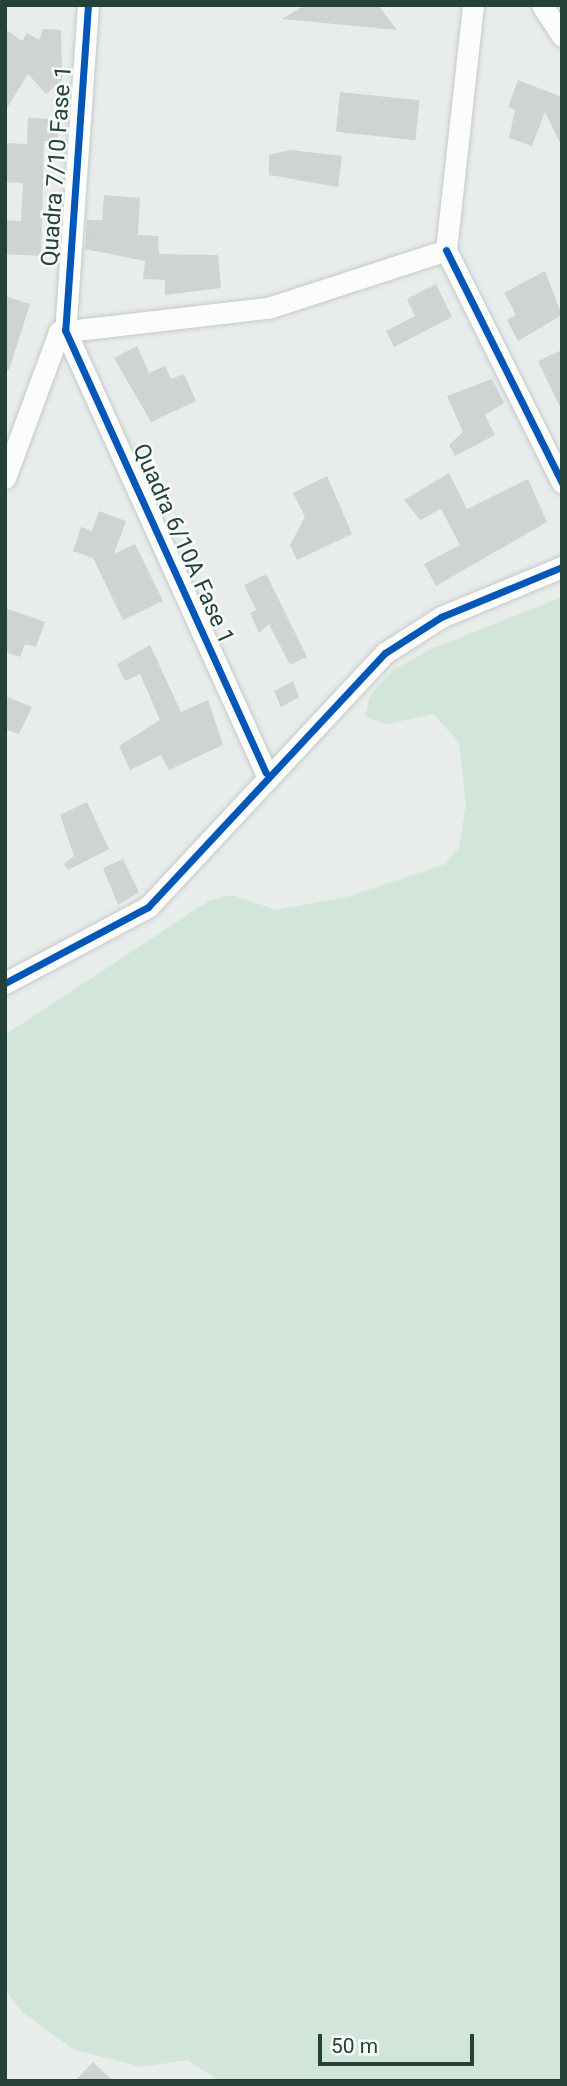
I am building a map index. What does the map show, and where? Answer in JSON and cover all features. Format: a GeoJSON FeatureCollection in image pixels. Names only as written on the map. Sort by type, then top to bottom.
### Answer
{"type":"FeatureCollection","features":[{"type":"Feature","properties":{"kind":"street","name":"Quadra 7/10 Fase 1"},"geometry":{"type":"LineString","coordinates":[[65,330],[88,5]]}},
{"type":"Feature","properties":{"kind":"street"},"geometry":{"type":"LineString","coordinates":[[473,5],[446,250],[562,483]]}},
{"type":"Feature","properties":{"kind":"street"},"geometry":{"type":"LineString","coordinates":[[542,5],[562,36]]}},
{"type":"Feature","properties":{"kind":"street"},"geometry":{"type":"LineString","coordinates":[[5,478],[51,340],[65,330],[268,308],[446,250]]}},
{"type":"Feature","properties":{"kind":"street","name":"Quadra 6/10A Fase 1"},"geometry":{"type":"LineString","coordinates":[[65,330],[266,774]]}},
{"type":"Feature","properties":{"kind":"street"},"geometry":{"type":"LineString","coordinates":[[5,984],[148,908],[266,774],[412,634],[562,567]]}},
{"type":"Feature","properties":{"kind":"green space"},"geometry":{"type":"Polygon","coordinates":[[[562,597],[562,2081],[219,2081],[188,2060],[141,2067],[75,2050],[23,2013],[5,1990],[5,1035],[208,901],[232,895],[276,910],[346,897],[445,864],[459,847],[466,806],[459,743],[434,714],[388,724],[365,717],[370,695],[393,670],[431,649],[562,597]]]}},
{"type":"Feature","properties":{"kind":"building"},"geometry":{"type":"Polygon","coordinates":[[[305,5],[378,5],[397,30],[282,19],[305,5]]]}},
{"type":"Feature","properties":{"kind":"building"},"geometry":{"type":"Polygon","coordinates":[[[5,29],[22,41],[27,33],[39,40],[43,29],[61,30],[62,80],[46,94],[28,74],[5,111],[5,29]]]}},
{"type":"Feature","properties":{"kind":"building"},"geometry":{"type":"Polygon","coordinates":[[[518,80],[562,97],[562,147],[545,112],[532,146],[509,138],[515,110],[508,107],[518,80]]]}},
{"type":"Feature","properties":{"kind":"building"},"geometry":{"type":"Polygon","coordinates":[[[340,92],[420,100],[415,140],[336,132],[340,92]]]}},
{"type":"Feature","properties":{"kind":"building"},"geometry":{"type":"Polygon","coordinates":[[[28,118],[59,119],[58,141],[44,141],[41,256],[5,254],[5,220],[21,221],[23,183],[5,182],[5,143],[27,144],[28,118]]]}},
{"type":"Feature","properties":{"kind":"building"},"geometry":{"type":"Polygon","coordinates":[[[290,150],[342,156],[338,187],[269,175],[269,155],[290,150]]]}},
{"type":"Feature","properties":{"kind":"building"},"geometry":{"type":"Polygon","coordinates":[[[104,195],[140,198],[138,235],[158,236],[159,254],[218,255],[221,288],[165,295],[165,280],[143,279],[145,261],[85,249],[87,220],[102,220],[104,195]]]}},
{"type":"Feature","properties":{"kind":"building"},"geometry":{"type":"Polygon","coordinates":[[[545,271],[562,315],[518,341],[507,320],[516,315],[504,293],[545,271]]]}},
{"type":"Feature","properties":{"kind":"building"},"geometry":{"type":"Polygon","coordinates":[[[436,284],[452,317],[394,347],[386,331],[415,316],[407,299],[436,284]]]}},
{"type":"Feature","properties":{"kind":"building"},"geometry":{"type":"Polygon","coordinates":[[[5,296],[30,304],[9,370],[5,370],[5,296]]]}},
{"type":"Feature","properties":{"kind":"building"},"geometry":{"type":"Polygon","coordinates":[[[137,346],[149,373],[165,366],[171,379],[184,374],[196,401],[151,422],[114,358],[137,346]]]}},
{"type":"Feature","properties":{"kind":"building"},"geometry":{"type":"Polygon","coordinates":[[[562,350],[562,407],[560,407],[538,361],[562,350]]]}},
{"type":"Feature","properties":{"kind":"building"},"geometry":{"type":"Polygon","coordinates":[[[492,379],[504,403],[485,415],[495,435],[455,456],[449,445],[463,432],[447,396],[492,379]]]}},
{"type":"Feature","properties":{"kind":"building"},"geometry":{"type":"Polygon","coordinates":[[[449,473],[467,509],[528,479],[547,522],[436,586],[424,564],[460,545],[441,509],[420,520],[404,500],[449,473]]]}},
{"type":"Feature","properties":{"kind":"building"},"geometry":{"type":"Polygon","coordinates":[[[327,476],[352,534],[297,560],[290,545],[305,517],[293,493],[327,476]]]}},
{"type":"Feature","properties":{"kind":"building"},"geometry":{"type":"Polygon","coordinates":[[[99,511],[126,521],[114,554],[135,544],[163,601],[123,620],[93,558],[73,551],[81,527],[92,531],[99,511]]]}},
{"type":"Feature","properties":{"kind":"building"},"geometry":{"type":"Polygon","coordinates":[[[266,574],[307,657],[290,665],[269,624],[259,633],[250,613],[256,610],[244,585],[266,574]]]}},
{"type":"Feature","properties":{"kind":"building"},"geometry":{"type":"Polygon","coordinates":[[[5,608],[45,622],[36,647],[25,644],[20,657],[5,652],[5,608]]]}},
{"type":"Feature","properties":{"kind":"building"},"geometry":{"type":"Polygon","coordinates":[[[150,645],[181,712],[208,700],[223,745],[169,770],[161,755],[130,770],[119,746],[160,720],[140,674],[125,681],[117,664],[150,645]]]}},
{"type":"Feature","properties":{"kind":"building"},"geometry":{"type":"Polygon","coordinates":[[[293,681],[299,697],[281,707],[274,691],[293,681]]]}},
{"type":"Feature","properties":{"kind":"building"},"geometry":{"type":"Polygon","coordinates":[[[5,696],[32,707],[19,734],[5,729],[5,696]]]}},
{"type":"Feature","properties":{"kind":"building"},"geometry":{"type":"Polygon","coordinates":[[[87,802],[109,849],[68,870],[64,864],[74,856],[60,815],[87,802]]]}},
{"type":"Feature","properties":{"kind":"building"},"geometry":{"type":"Polygon","coordinates":[[[123,859],[139,892],[118,905],[103,868],[123,859]]]}},
{"type":"Feature","properties":{"kind":"building"},"geometry":{"type":"Polygon","coordinates":[[[93,2062],[113,2081],[75,2081],[93,2062]]]}},
{"type":"Feature","properties":{"kind":"cycle path"},"geometry":{"type":"LineString","coordinates":[[88,5],[65,330],[266,773]]}},
{"type":"Feature","properties":{"kind":"cycle path"},"geometry":{"type":"LineString","coordinates":[[446,250],[562,483]]}},
{"type":"Feature","properties":{"kind":"cycle path"},"geometry":{"type":"LineString","coordinates":[[5,983],[148,907],[385,653],[441,617],[562,567]]}}]}
